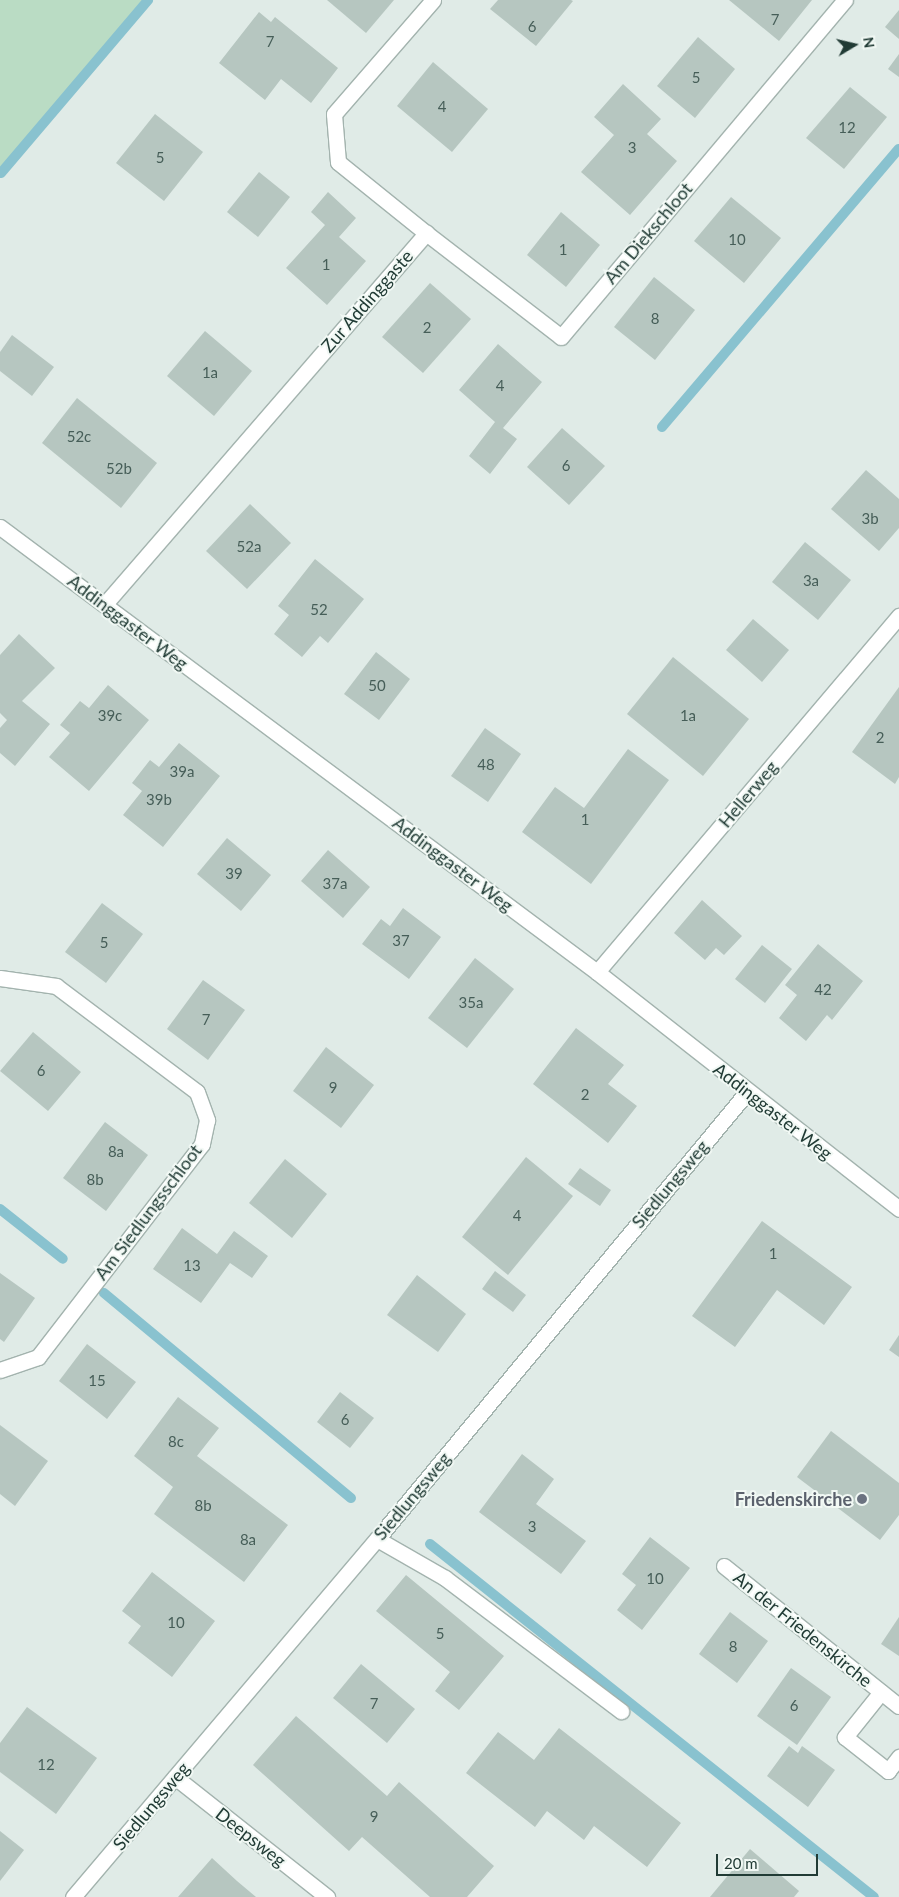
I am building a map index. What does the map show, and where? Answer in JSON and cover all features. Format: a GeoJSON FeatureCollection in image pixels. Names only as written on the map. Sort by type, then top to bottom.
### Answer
{"type":"FeatureCollection","features":[{"type":"Feature","properties":{"kind":"street","name":"Zur Addinggaste"},"geometry":{"type":"LineString","coordinates":[[105,604],[426,232],[338,162],[334,114],[434,0]]}},
{"type":"Feature","properties":{"kind":"street","name":"Am Diekschloot"},"geometry":{"type":"LineString","coordinates":[[426,232],[561,337],[845,0]]}},
{"type":"Feature","properties":{"kind":"street","name":"Addinggaster Weg"},"geometry":{"type":"LineString","coordinates":[[0,527],[597,972],[746,1092],[899,1209]]}},
{"type":"Feature","properties":{"kind":"street","name":"Hellerweg"},"geometry":{"type":"LineString","coordinates":[[597,972],[899,616]]}},
{"type":"Feature","properties":{"kind":"street","name":"Am Siedlungsschloot"},"geometry":{"type":"LineString","coordinates":[[0,978],[56,986],[197,1092],[207,1120],[202,1144],[38,1357],[0,1370]]}},
{"type":"Feature","properties":{"kind":"street","name":"Siedlungsweg"},"geometry":{"type":"LineString","coordinates":[[73,1897],[377,1540],[746,1092]]}},
{"type":"Feature","properties":{"kind":"street"},"geometry":{"type":"LineString","coordinates":[[377,1540],[445,1578],[621,1711]]}},
{"type":"Feature","properties":{"kind":"street","name":"An der Friedenskirche"},"geometry":{"type":"LineString","coordinates":[[724,1566],[899,1706]]}},
{"type":"Feature","properties":{"kind":"street","name":"An der Friedenskirche"},"geometry":{"type":"LineString","coordinates":[[881,1692],[845,1737],[888,1771],[899,1757]]}},
{"type":"Feature","properties":{"kind":"street","name":"Deepsweg"},"geometry":{"type":"LineString","coordinates":[[175,1777],[327,1897]]}},
{"type":"Feature","properties":{"kind":"green space"},"geometry":{"type":"Polygon","coordinates":[[[0,0],[147,0],[1,173],[0,173],[0,0]]]}},
{"type":"Feature","properties":{"kind":"building"},"geometry":{"type":"Polygon","coordinates":[[[327,0],[394,0],[366,33],[327,0]]]}},
{"type":"Feature","properties":{"kind":"building"},"geometry":{"type":"Polygon","coordinates":[[[498,0],[573,1],[536,46],[490,9],[498,0]]]}},
{"type":"Feature","properties":{"kind":"building"},"geometry":{"type":"Polygon","coordinates":[[[729,0],[812,0],[779,41],[729,0]]]}},
{"type":"Feature","properties":{"kind":"building"},"geometry":{"type":"Polygon","coordinates":[[[899,10],[899,39],[885,27],[899,10]]]}},
{"type":"Feature","properties":{"kind":"building"},"geometry":{"type":"Polygon","coordinates":[[[259,12],[271,22],[275,17],[338,68],[311,103],[281,79],[265,100],[219,63],[259,12]]]}},
{"type":"Feature","properties":{"kind":"building"},"geometry":{"type":"Polygon","coordinates":[[[698,37],[735,69],[695,118],[657,86],[698,37]]]}},
{"type":"Feature","properties":{"kind":"building"},"geometry":{"type":"Polygon","coordinates":[[[899,54],[899,77],[888,69],[899,54]]]}},
{"type":"Feature","properties":{"kind":"building"},"geometry":{"type":"Polygon","coordinates":[[[433,62],[488,109],[452,152],[397,106],[433,62]]]}},
{"type":"Feature","properties":{"kind":"building"},"geometry":{"type":"Polygon","coordinates":[[[623,84],[661,119],[647,134],[677,161],[630,215],[581,172],[614,135],[594,117],[623,84]]]}},
{"type":"Feature","properties":{"kind":"building"},"geometry":{"type":"Polygon","coordinates":[[[850,87],[887,117],[844,169],[806,138],[850,87]]]}},
{"type":"Feature","properties":{"kind":"building"},"geometry":{"type":"Polygon","coordinates":[[[155,114],[203,152],[164,201],[116,163],[155,114]]]}},
{"type":"Feature","properties":{"kind":"building"},"geometry":{"type":"Polygon","coordinates":[[[259,172],[290,197],[258,237],[227,212],[259,172]]]}},
{"type":"Feature","properties":{"kind":"building"},"geometry":{"type":"Polygon","coordinates":[[[328,192],[356,218],[339,237],[366,261],[327,305],[286,268],[325,225],[311,212],[328,192]]]}},
{"type":"Feature","properties":{"kind":"building"},"geometry":{"type":"Polygon","coordinates":[[[731,197],[781,238],[744,283],[694,241],[731,197]]]}},
{"type":"Feature","properties":{"kind":"building"},"geometry":{"type":"Polygon","coordinates":[[[561,212],[600,245],[566,287],[527,255],[561,212]]]}},
{"type":"Feature","properties":{"kind":"building"},"geometry":{"type":"Polygon","coordinates":[[[654,277],[695,310],[655,360],[614,327],[654,277]]]}},
{"type":"Feature","properties":{"kind":"building"},"geometry":{"type":"Polygon","coordinates":[[[430,283],[471,319],[423,373],[382,337],[430,283]]]}},
{"type":"Feature","properties":{"kind":"building"},"geometry":{"type":"Polygon","coordinates":[[[205,331],[252,371],[214,416],[167,376],[205,331]]]}},
{"type":"Feature","properties":{"kind":"building"},"geometry":{"type":"Polygon","coordinates":[[[12,335],[54,367],[32,396],[0,371],[0,352],[12,335]]]}},
{"type":"Feature","properties":{"kind":"building"},"geometry":{"type":"Polygon","coordinates":[[[498,344],[542,382],[503,428],[517,439],[490,474],[469,456],[495,422],[459,390],[498,344]]]}},
{"type":"Feature","properties":{"kind":"building"},"geometry":{"type":"Polygon","coordinates":[[[77,398],[157,463],[121,508],[42,443],[77,398]]]}},
{"type":"Feature","properties":{"kind":"building"},"geometry":{"type":"Polygon","coordinates":[[[562,428],[605,466],[569,505],[527,467],[562,428]]]}},
{"type":"Feature","properties":{"kind":"building"},"geometry":{"type":"Polygon","coordinates":[[[866,470],[899,499],[899,528],[879,551],[831,509],[866,470]]]}},
{"type":"Feature","properties":{"kind":"building"},"geometry":{"type":"Polygon","coordinates":[[[250,504],[291,543],[247,589],[206,551],[250,504]]]}},
{"type":"Feature","properties":{"kind":"building"},"geometry":{"type":"Polygon","coordinates":[[[805,542],[851,580],[818,620],[772,582],[805,542]]]}},
{"type":"Feature","properties":{"kind":"building"},"geometry":{"type":"Polygon","coordinates":[[[315,559],[364,599],[328,643],[320,636],[302,657],[274,634],[289,615],[278,606],[315,559]]]}},
{"type":"Feature","properties":{"kind":"building"},"geometry":{"type":"Polygon","coordinates":[[[753,619],[789,650],[762,682],[726,650],[753,619]]]}},
{"type":"Feature","properties":{"kind":"building"},"geometry":{"type":"Polygon","coordinates":[[[19,634],[55,668],[22,701],[50,724],[15,766],[0,753],[0,728],[7,720],[0,713],[0,655],[19,634]]]}},
{"type":"Feature","properties":{"kind":"building"},"geometry":{"type":"Polygon","coordinates":[[[376,652],[410,679],[379,720],[344,694],[376,652]]]}},
{"type":"Feature","properties":{"kind":"building"},"geometry":{"type":"Polygon","coordinates":[[[673,657],[749,719],[703,776],[627,714],[673,657]]]}},
{"type":"Feature","properties":{"kind":"building"},"geometry":{"type":"Polygon","coordinates":[[[108,685],[149,720],[89,791],[49,757],[70,733],[60,725],[80,701],[89,708],[108,685]]]}},
{"type":"Feature","properties":{"kind":"building"},"geometry":{"type":"Polygon","coordinates":[[[899,687],[899,777],[895,784],[852,752],[899,687]]]}},
{"type":"Feature","properties":{"kind":"building"},"geometry":{"type":"Polygon","coordinates":[[[485,728],[521,754],[488,802],[451,776],[485,728]]]}},
{"type":"Feature","properties":{"kind":"building"},"geometry":{"type":"Polygon","coordinates":[[[179,743],[220,776],[163,847],[123,815],[142,791],[132,783],[150,760],[159,767],[179,743]]]}},
{"type":"Feature","properties":{"kind":"building"},"geometry":{"type":"Polygon","coordinates":[[[628,749],[669,780],[591,884],[522,832],[555,787],[584,808],[628,749]]]}},
{"type":"Feature","properties":{"kind":"building"},"geometry":{"type":"Polygon","coordinates":[[[227,838],[271,875],[241,911],[197,874],[227,838]]]}},
{"type":"Feature","properties":{"kind":"building"},"geometry":{"type":"Polygon","coordinates":[[[328,850],[370,887],[343,918],[301,881],[328,850]]]}},
{"type":"Feature","properties":{"kind":"building"},"geometry":{"type":"Polygon","coordinates":[[[702,900],[742,936],[724,955],[716,948],[705,960],[674,933],[702,900]]]}},
{"type":"Feature","properties":{"kind":"building"},"geometry":{"type":"Polygon","coordinates":[[[102,903],[143,934],[106,983],[65,952],[102,903]]]}},
{"type":"Feature","properties":{"kind":"building"},"geometry":{"type":"Polygon","coordinates":[[[403,908],[441,937],[409,979],[362,944],[381,919],[390,926],[403,908]]]}},
{"type":"Feature","properties":{"kind":"building"},"geometry":{"type":"Polygon","coordinates":[[[818,944],[863,981],[832,1020],[827,1015],[806,1041],[779,1018],[797,995],[785,985],[818,944]]]}},
{"type":"Feature","properties":{"kind":"building"},"geometry":{"type":"Polygon","coordinates":[[[762,945],[792,969],[765,1003],[735,979],[762,945]]]}},
{"type":"Feature","properties":{"kind":"building"},"geometry":{"type":"Polygon","coordinates":[[[475,958],[514,989],[467,1048],[428,1018],[475,958]]]}},
{"type":"Feature","properties":{"kind":"building"},"geometry":{"type":"Polygon","coordinates":[[[203,980],[245,1010],[208,1060],[167,1029],[203,980]]]}},
{"type":"Feature","properties":{"kind":"building"},"geometry":{"type":"Polygon","coordinates":[[[576,1028],[624,1065],[608,1084],[637,1106],[608,1143],[533,1084],[576,1028]]]}},
{"type":"Feature","properties":{"kind":"building"},"geometry":{"type":"Polygon","coordinates":[[[33,1032],[81,1072],[48,1111],[0,1071],[33,1032]]]}},
{"type":"Feature","properties":{"kind":"building"},"geometry":{"type":"Polygon","coordinates":[[[326,1047],[374,1085],[341,1128],[293,1091],[326,1047]]]}},
{"type":"Feature","properties":{"kind":"building"},"geometry":{"type":"Polygon","coordinates":[[[105,1122],[148,1155],[106,1211],[63,1178],[105,1122]]]}},
{"type":"Feature","properties":{"kind":"building"},"geometry":{"type":"Polygon","coordinates":[[[526,1157],[573,1196],[508,1275],[462,1237],[526,1157]]]}},
{"type":"Feature","properties":{"kind":"building"},"geometry":{"type":"Polygon","coordinates":[[[285,1159],[327,1194],[292,1238],[249,1203],[285,1159]]]}},
{"type":"Feature","properties":{"kind":"building"},"geometry":{"type":"Polygon","coordinates":[[[580,1168],[611,1190],[600,1206],[568,1184],[580,1168]]]}},
{"type":"Feature","properties":{"kind":"building"},"geometry":{"type":"Polygon","coordinates":[[[762,1221],[852,1287],[824,1325],[777,1290],[735,1347],[692,1316],[762,1221]]]}},
{"type":"Feature","properties":{"kind":"building"},"geometry":{"type":"Polygon","coordinates":[[[182,1228],[217,1254],[234,1231],[268,1256],[252,1278],[230,1263],[201,1303],[153,1269],[182,1228]]]}},
{"type":"Feature","properties":{"kind":"building"},"geometry":{"type":"Polygon","coordinates":[[[495,1271],[526,1295],[513,1312],[482,1289],[495,1271]]]}},
{"type":"Feature","properties":{"kind":"building"},"geometry":{"type":"Polygon","coordinates":[[[0,1273],[35,1298],[4,1342],[0,1339],[0,1273]]]}},
{"type":"Feature","properties":{"kind":"building"},"geometry":{"type":"Polygon","coordinates":[[[417,1275],[466,1314],[438,1352],[387,1315],[417,1275]]]}},
{"type":"Feature","properties":{"kind":"building"},"geometry":{"type":"Polygon","coordinates":[[[899,1335],[899,1357],[889,1350],[899,1335]]]}},
{"type":"Feature","properties":{"kind":"building"},"geometry":{"type":"Polygon","coordinates":[[[87,1344],[136,1382],[107,1419],[59,1381],[87,1344]]]}},
{"type":"Feature","properties":{"kind":"building"},"geometry":{"type":"Polygon","coordinates":[[[340,1392],[374,1418],[350,1448],[317,1422],[340,1392]]]}},
{"type":"Feature","properties":{"kind":"building"},"geometry":{"type":"Polygon","coordinates":[[[178,1397],[219,1428],[197,1456],[288,1525],[244,1582],[154,1514],[173,1487],[134,1456],[178,1397]]]}},
{"type":"Feature","properties":{"kind":"building"},"geometry":{"type":"Polygon","coordinates":[[[0,1425],[48,1461],[15,1506],[0,1494],[0,1425]]]}},
{"type":"Feature","properties":{"kind":"building","name":"Friedenskirche"},"geometry":{"type":"Polygon","coordinates":[[[831,1431],[899,1483],[899,1515],[880,1540],[797,1477],[831,1431]]]}},
{"type":"Feature","properties":{"kind":"building"},"geometry":{"type":"Polygon","coordinates":[[[522,1454],[554,1479],[536,1504],[586,1541],[561,1574],[479,1512],[522,1454]]]}},
{"type":"Feature","properties":{"kind":"building"},"geometry":{"type":"Polygon","coordinates":[[[650,1537],[690,1568],[642,1630],[617,1610],[636,1585],[622,1574],[650,1537]]]}},
{"type":"Feature","properties":{"kind":"building"},"geometry":{"type":"Polygon","coordinates":[[[152,1572],[215,1621],[172,1677],[128,1643],[141,1626],[122,1611],[152,1572]]]}},
{"type":"Feature","properties":{"kind":"building"},"geometry":{"type":"Polygon","coordinates":[[[406,1575],[504,1656],[459,1710],[435,1691],[450,1672],[376,1611],[406,1575]]]}},
{"type":"Feature","properties":{"kind":"building"},"geometry":{"type":"Polygon","coordinates":[[[730,1612],[768,1641],[737,1683],[699,1654],[730,1612]]]}},
{"type":"Feature","properties":{"kind":"building"},"geometry":{"type":"Polygon","coordinates":[[[899,1617],[899,1656],[881,1644],[899,1617]]]}},
{"type":"Feature","properties":{"kind":"building"},"geometry":{"type":"Polygon","coordinates":[[[361,1664],[415,1709],[387,1743],[333,1698],[361,1664]]]}},
{"type":"Feature","properties":{"kind":"building"},"geometry":{"type":"Polygon","coordinates":[[[791,1668],[831,1697],[797,1745],[757,1716],[791,1668]]]}},
{"type":"Feature","properties":{"kind":"building"},"geometry":{"type":"Polygon","coordinates":[[[27,1707],[97,1758],[56,1814],[0,1772],[0,1743],[27,1707]]]}},
{"type":"Feature","properties":{"kind":"building"},"geometry":{"type":"Polygon","coordinates":[[[296,1716],[387,1796],[399,1782],[494,1866],[467,1897],[430,1897],[362,1837],[349,1851],[253,1765],[296,1716]]]}},
{"type":"Feature","properties":{"kind":"building"},"geometry":{"type":"Polygon","coordinates":[[[559,1728],[681,1823],[647,1867],[594,1826],[584,1840],[547,1811],[535,1827],[466,1773],[498,1732],[534,1760],[559,1728]]]}},
{"type":"Feature","properties":{"kind":"building"},"geometry":{"type":"Polygon","coordinates":[[[789,1746],[798,1753],[802,1746],[835,1770],[808,1807],[767,1776],[789,1746]]]}},
{"type":"Feature","properties":{"kind":"building"},"geometry":{"type":"Polygon","coordinates":[[[0,1831],[24,1850],[0,1881],[0,1831]]]}},
{"type":"Feature","properties":{"kind":"building"},"geometry":{"type":"Polygon","coordinates":[[[750,1849],[799,1891],[794,1897],[710,1897],[750,1849]]]}},
{"type":"Feature","properties":{"kind":"building"},"geometry":{"type":"Polygon","coordinates":[[[212,1858],[237,1881],[256,1897],[178,1897],[212,1858]]]}},
{"type":"Feature","properties":{"kind":"waterway"},"geometry":{"type":"LineString","coordinates":[[1,173],[148,0]]}},
{"type":"Feature","properties":{"kind":"waterway"},"geometry":{"type":"LineString","coordinates":[[662,427],[899,149]]}},
{"type":"Feature","properties":{"kind":"waterway"},"geometry":{"type":"LineString","coordinates":[[0,1209],[63,1259]]}},
{"type":"Feature","properties":{"kind":"waterway"},"geometry":{"type":"LineString","coordinates":[[104,1293],[351,1498]]}},
{"type":"Feature","properties":{"kind":"waterway"},"geometry":{"type":"LineString","coordinates":[[430,1544],[874,1897]]}},
{"type":"Feature","properties":{"kind":"place","name":"Friedenskirche"},"geometry":{"type":"Point","coordinates":[862,1499]}}]}
